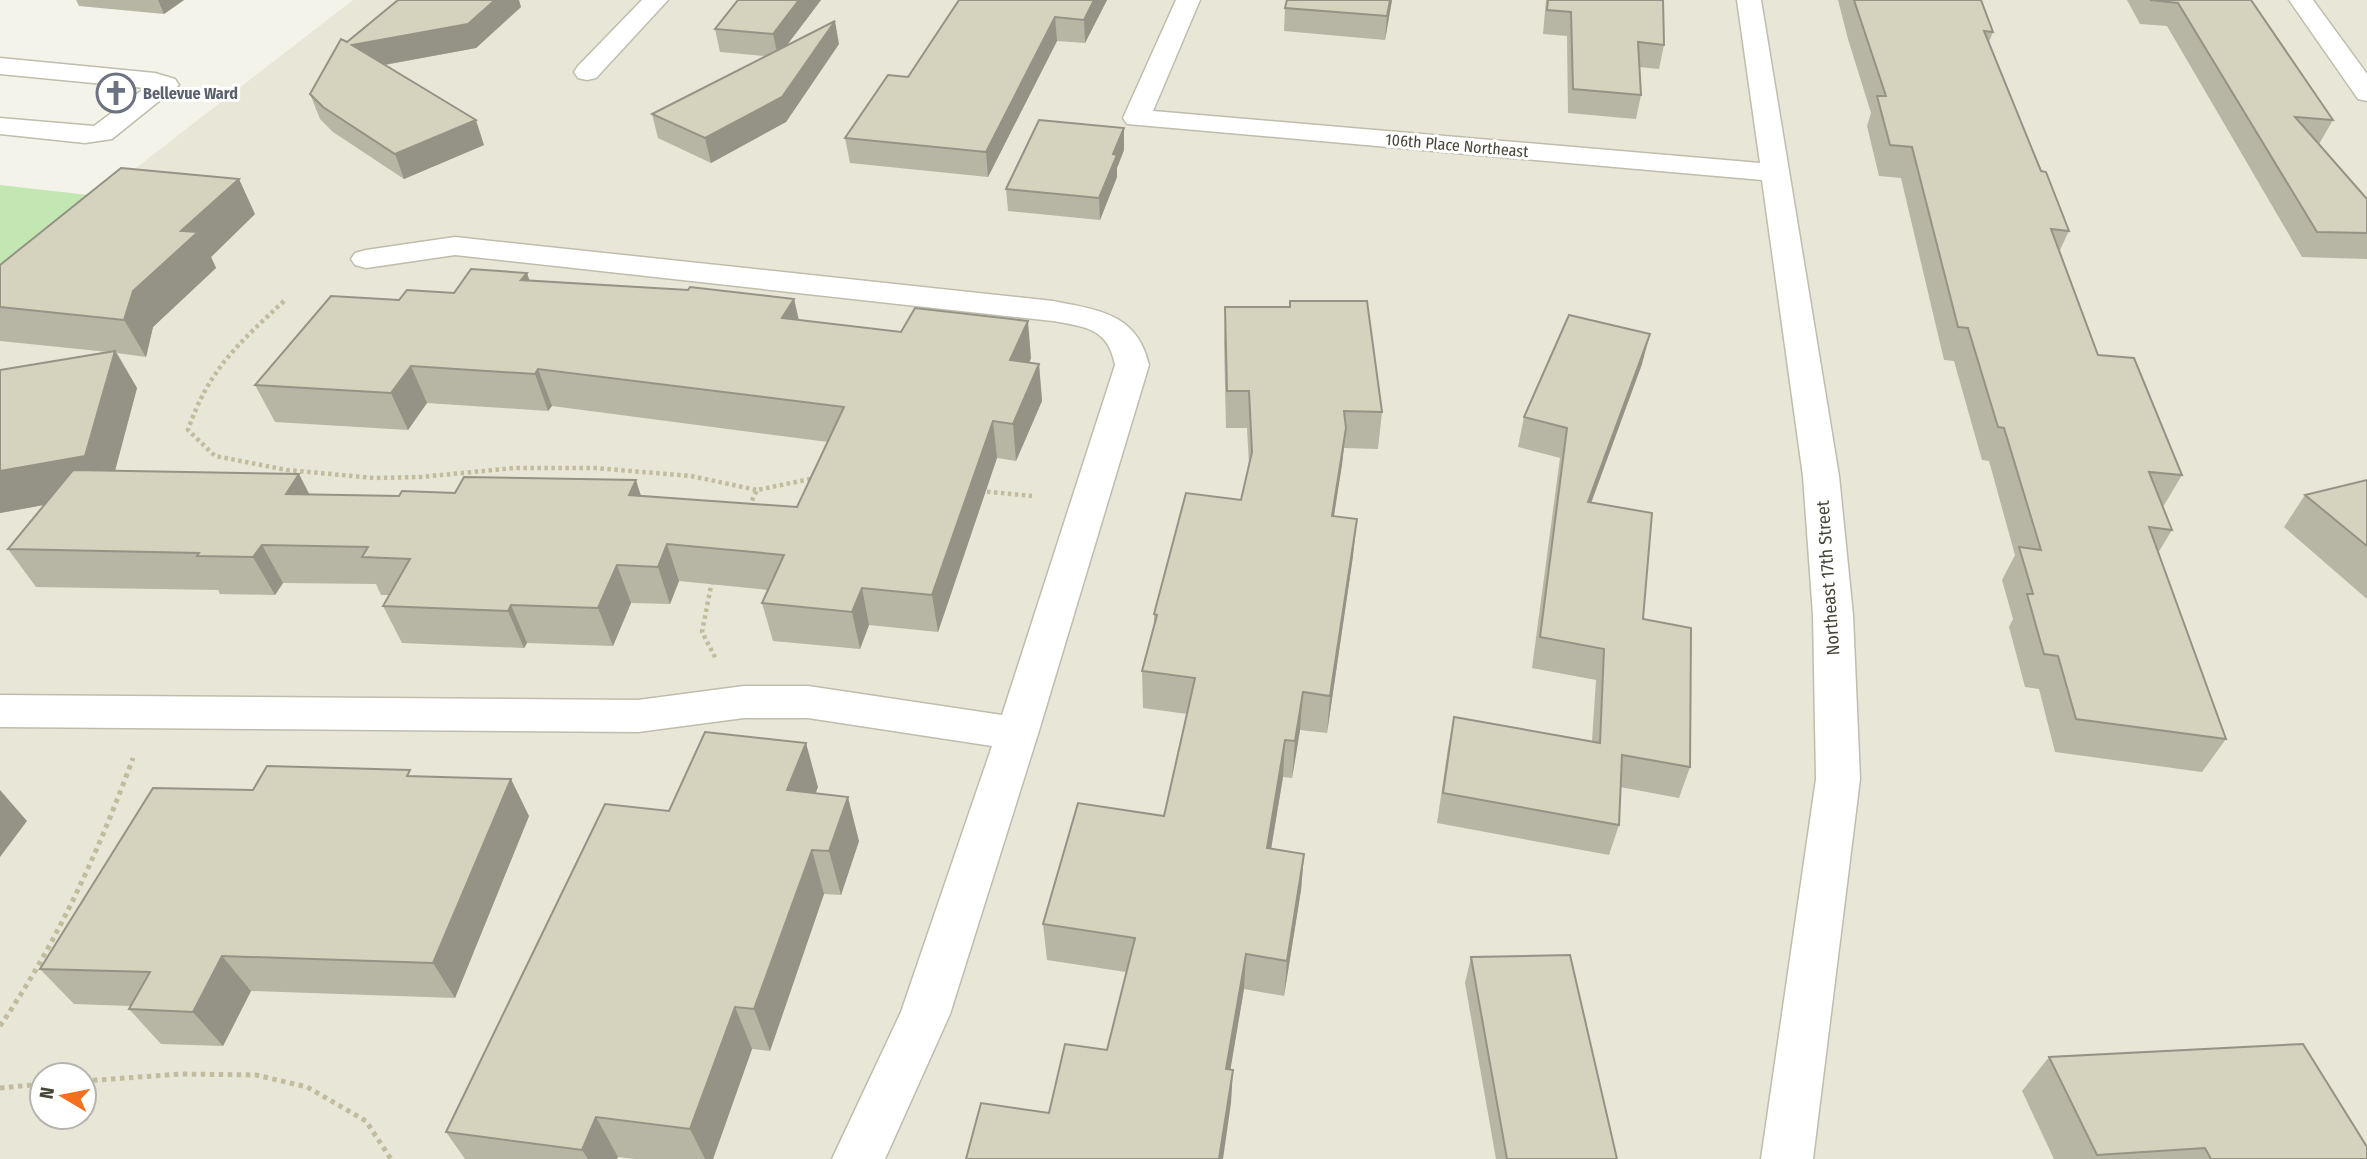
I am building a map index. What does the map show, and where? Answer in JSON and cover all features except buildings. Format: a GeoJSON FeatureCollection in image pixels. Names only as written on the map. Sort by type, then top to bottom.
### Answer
{"type":"FeatureCollection","features":[{"type":"Feature","properties":{"kind":"street"},"geometry":{"type":"LineString","coordinates":[[587,72],[656,0]]}},
{"type":"Feature","properties":{"kind":"street","name":"106th Place Northeast"},"geometry":{"type":"LineString","coordinates":[[1188,0],[1137,118],[1776,173]]}},
{"type":"Feature","properties":{"kind":"street","name":"Northeast 17th Street"},"geometry":{"type":"LineString","coordinates":[[1749,0],[1821,475],[1833,615],[1838,779],[1787,1159]]}},
{"type":"Feature","properties":{"kind":"street"},"geometry":{"type":"LineString","coordinates":[[2301,0],[2367,93]]}},
{"type":"Feature","properties":{"kind":"street"},"geometry":{"type":"LineString","coordinates":[[0,66],[155,81],[166,85],[102,133],[85,135],[0,126]]}},
{"type":"Feature","properties":{"kind":"street"},"geometry":{"type":"LineString","coordinates":[[366,258],[454,246],[1053,311],[1098,320],[1119,333],[1130,350],[1132,365],[1017,734],[925,1014],[858,1159]]}},
{"type":"Feature","properties":{"kind":"street"},"geometry":{"type":"LineString","coordinates":[[0,710],[638,716],[744,702],[808,702],[1017,734]]}},
{"type":"Feature","properties":{"kind":"path"},"geometry":{"type":"LineString","coordinates":[[284,301],[218,364],[198,397],[188,430],[215,456],[287,470],[374,478],[421,477],[514,468],[595,468],[691,476],[757,490],[819,477]]}},
{"type":"Feature","properties":{"kind":"path"},"geometry":{"type":"LineString","coordinates":[[746,513],[757,490]]}},
{"type":"Feature","properties":{"kind":"path"},"geometry":{"type":"LineString","coordinates":[[978,490],[1032,496]]}},
{"type":"Feature","properties":{"kind":"path"},"geometry":{"type":"LineString","coordinates":[[717,570],[711,582],[702,632],[720,667]]}},
{"type":"Feature","properties":{"kind":"path"},"geometry":{"type":"LineString","coordinates":[[0,1026],[69,911],[105,834],[136,750]]}},
{"type":"Feature","properties":{"kind":"path"},"geometry":{"type":"LineString","coordinates":[[98,1080],[181,1074],[256,1074],[307,1087],[366,1121],[391,1159]]}},
{"type":"Feature","properties":{"kind":"path"},"geometry":{"type":"LineString","coordinates":[[0,1088],[28,1085]]}},
{"type":"Feature","properties":{"kind":"shaded area"},"geometry":{"type":"Polygon","coordinates":[[[353,0],[2367,0],[2367,1159],[0,1159],[0,273],[353,0]]]}},
{"type":"Feature","properties":{"kind":"green space"},"geometry":{"type":"Polygon","coordinates":[[[0,185],[97,196],[0,273],[0,185]]]}},
{"type":"Feature","properties":{"kind":"place","name":"Bellevue Ward"},"geometry":{"type":"Point","coordinates":[116,93]}}]}
